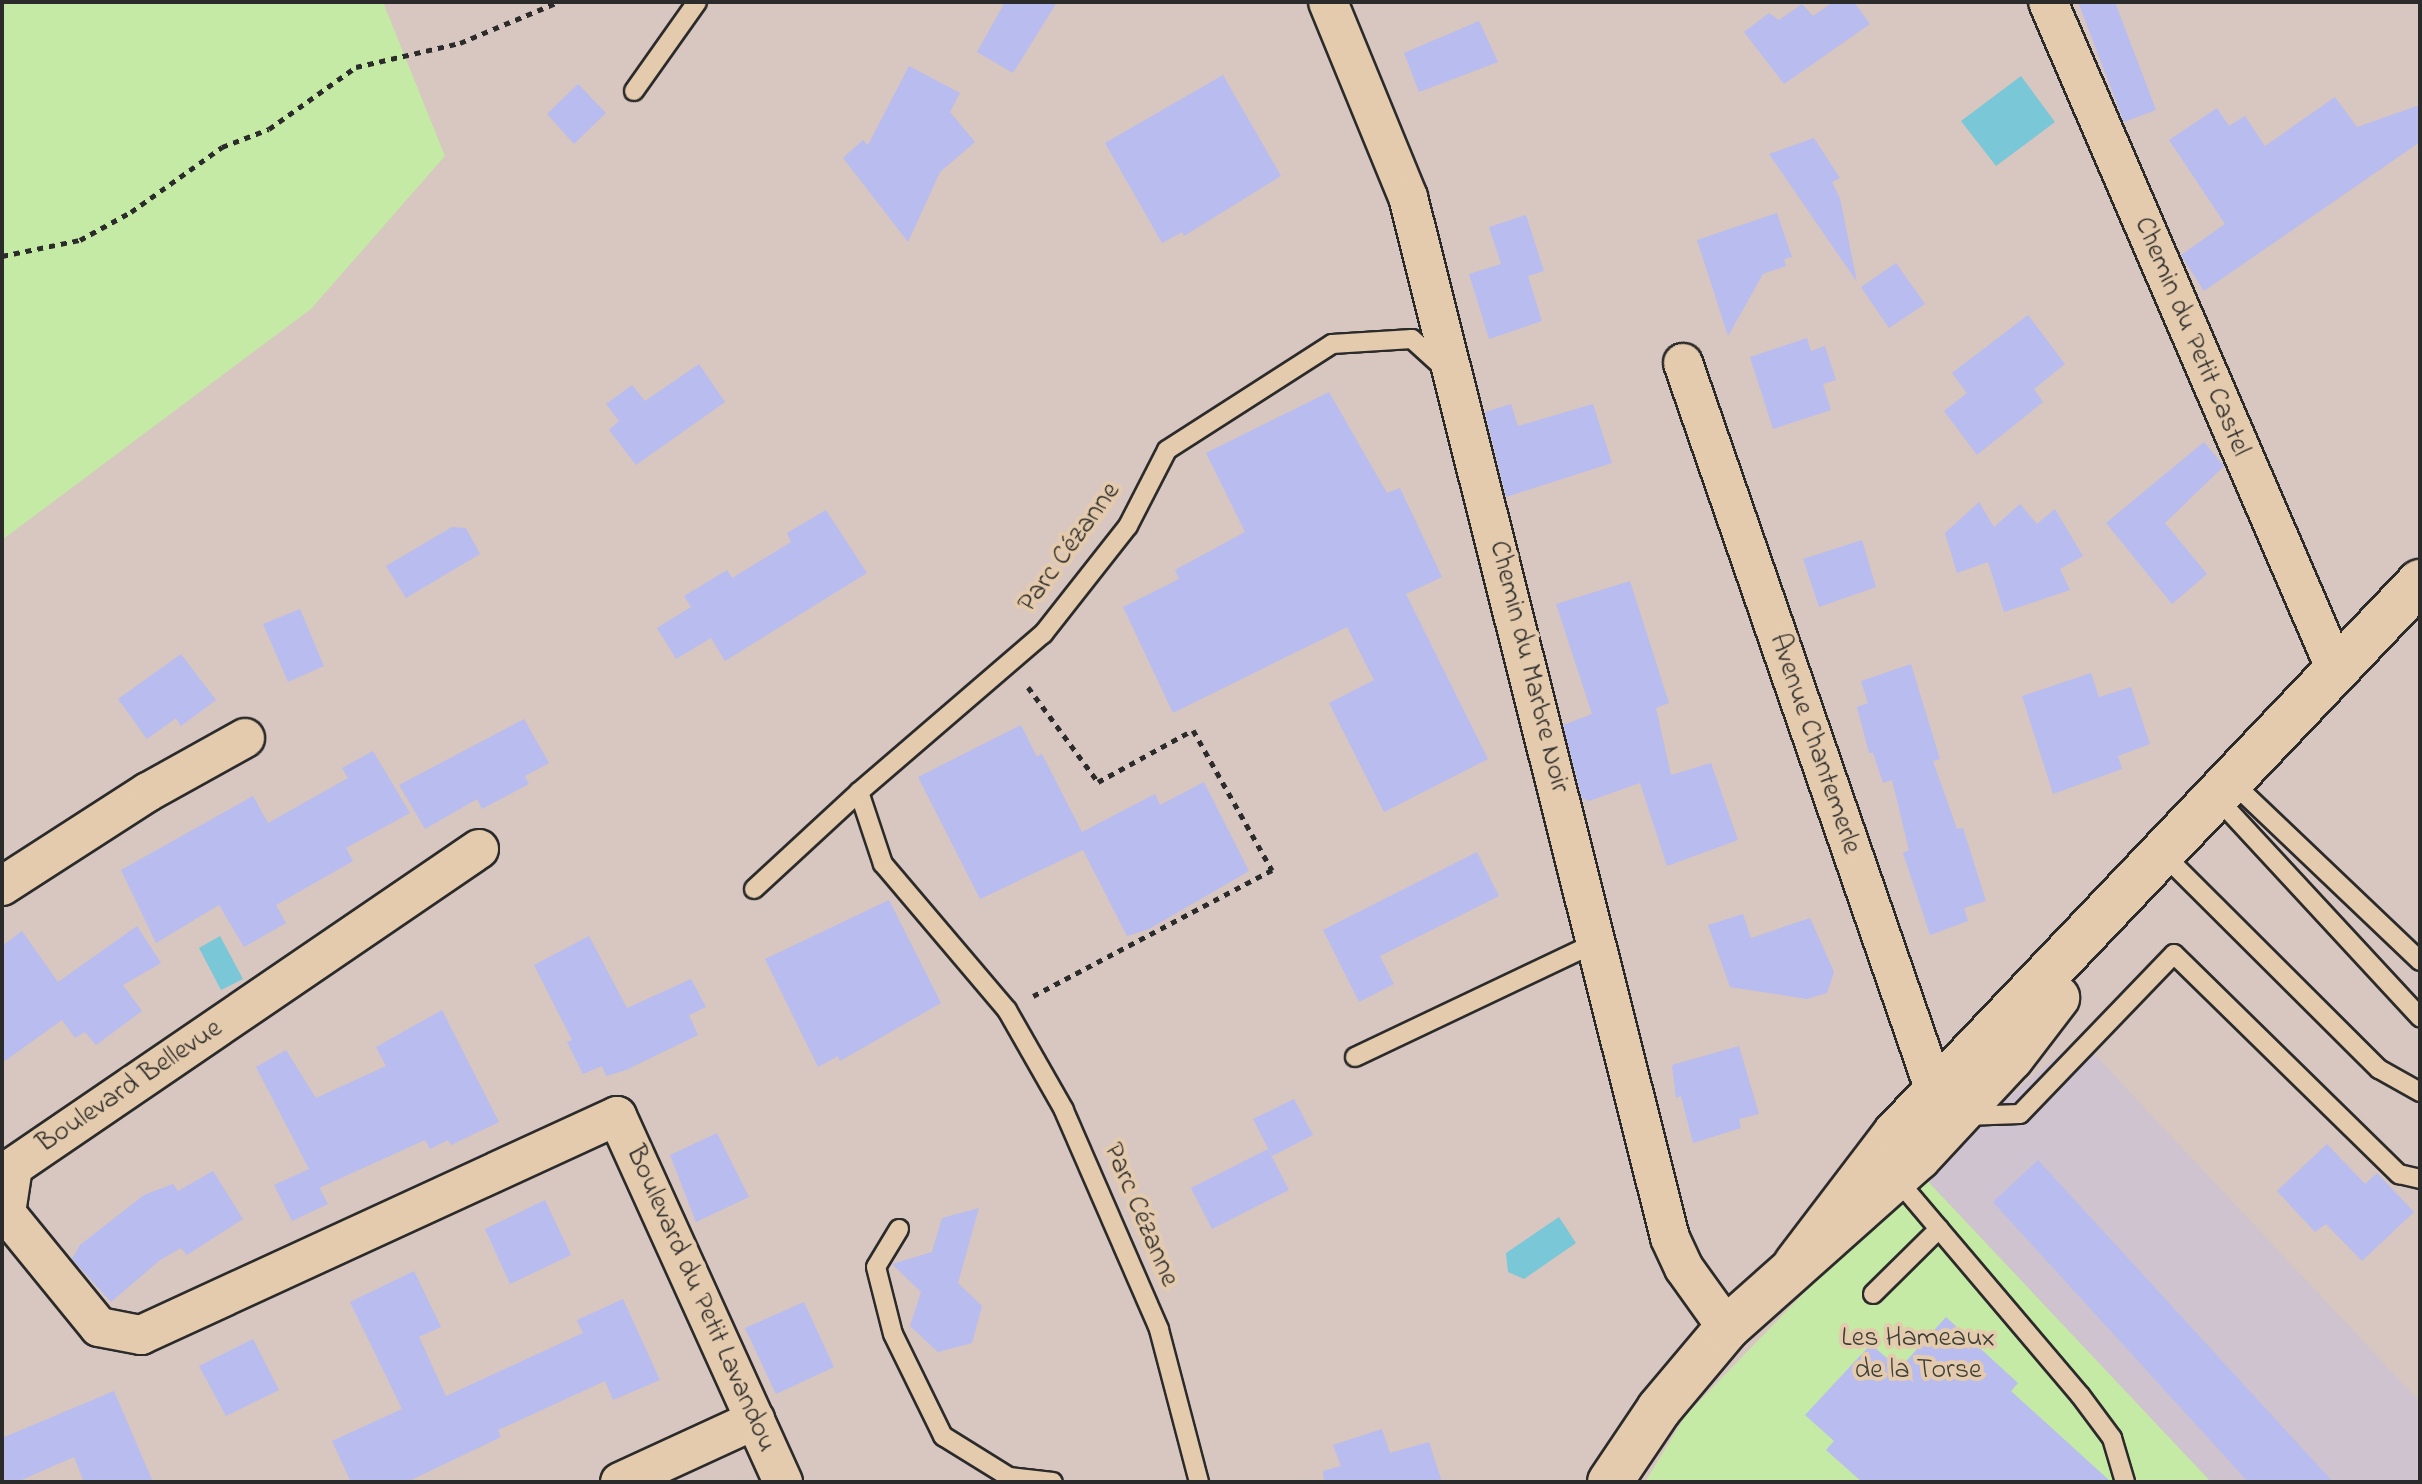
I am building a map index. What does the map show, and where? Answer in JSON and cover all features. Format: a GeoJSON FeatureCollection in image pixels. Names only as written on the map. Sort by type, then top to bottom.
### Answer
{"type":"FeatureCollection","features":[{"type":"Feature","properties":{"kind":"street","name":"Chemin du Marbre Noir"},"geometry":{"type":"LineString","coordinates":[[1328,2],[1408,197],[1457,379],[1670,1238],[1684,1268],[1727,1328]]}},
{"type":"Feature","properties":{"kind":"street","name":"Chemin du Petit Castel"},"geometry":{"type":"LineString","coordinates":[[2048,2],[2336,670]]}},
{"type":"Feature","properties":{"kind":"street","name":"Avenue Chantemerle"},"geometry":{"type":"LineString","coordinates":[[1683,363],[1946,1104]]}},
{"type":"Feature","properties":{"kind":"street"},"geometry":{"type":"LineString","coordinates":[[1796,1264],[1946,1104],[2224,789],[2420,582]]}},
{"type":"Feature","properties":{"kind":"street"},"geometry":{"type":"LineString","coordinates":[[2,886],[148,792],[245,738]]}},
{"type":"Feature","properties":{"kind":"street","name":"Boulevard Bellevue"},"geometry":{"type":"LineString","coordinates":[[479,849],[13,1167],[6,1213],[99,1327],[141,1335],[617,1116]]}},
{"type":"Feature","properties":{"kind":"street"},"geometry":{"type":"LineString","coordinates":[[1610,1482],[1659,1409],[1727,1328],[1895,1177],[1946,1104]]}},
{"type":"Feature","properties":{"kind":"street","name":"Boulevard du Petit Lavandou"},"geometry":{"type":"LineString","coordinates":[[617,1116],[783,1482]]}},
{"type":"Feature","properties":{"kind":"street"},"geometry":{"type":"LineString","coordinates":[[620,1482],[755,1420]]}},
{"type":"Feature","properties":{"kind":"lane"},"geometry":{"type":"LineString","coordinates":[[634,91],[697,2]]}},
{"type":"Feature","properties":{"kind":"lane","name":"Parc Cézanne"},"geometry":{"type":"LineString","coordinates":[[754,889],[859,792],[1043,634],[1128,526],[1167,450],[1237,401],[1332,344],[1412,339],[1457,379]]}},
{"type":"Feature","properties":{"kind":"lane"},"geometry":{"type":"LineString","coordinates":[[2224,789],[2420,961]]}},
{"type":"Feature","properties":{"kind":"lane"},"geometry":{"type":"LineString","coordinates":[[2224,789],[2420,1017]]}},
{"type":"Feature","properties":{"kind":"lane","name":"Parc Cézanne"},"geometry":{"type":"LineString","coordinates":[[859,792],[883,864],[1007,1010],[1064,1110],[1159,1329],[1199,1482]]}},
{"type":"Feature","properties":{"kind":"lane"},"geometry":{"type":"LineString","coordinates":[[2165,856],[2379,1069],[2420,1092]]}},
{"type":"Feature","properties":{"kind":"lane"},"geometry":{"type":"LineString","coordinates":[[1355,1057],[1597,942]]}},
{"type":"Feature","properties":{"kind":"lane"},"geometry":{"type":"LineString","coordinates":[[1946,1104],[2020,1114],[2174,954],[2399,1174],[2420,1179]]}},
{"type":"Feature","properties":{"kind":"lane"},"geometry":{"type":"LineString","coordinates":[[1895,1177],[2112,1438],[2125,1482]]}},
{"type":"Feature","properties":{"kind":"lane"},"geometry":{"type":"LineString","coordinates":[[899,1229],[876,1267],[893,1334],[943,1436],[1009,1477],[1053,1482]]}},
{"type":"Feature","properties":{"kind":"lane"},"geometry":{"type":"LineString","coordinates":[[1873,1294],[1939,1229]]}},
{"type":"Feature","properties":{"kind":"path"},"geometry":{"type":"LineString","coordinates":[[2,256],[80,240],[131,212],[222,147],[269,129],[356,67],[460,43],[558,2]]}},
{"type":"Feature","properties":{"kind":"path"},"geometry":{"type":"LineString","coordinates":[[1007,1010],[1272,870],[1193,730],[1098,782],[1011,662]]}},
{"type":"Feature","properties":{"kind":"shaded area"},"geometry":{"type":"Polygon","coordinates":[[[2079,1038],[2420,1402],[2420,1482],[2211,1482],[1920,1173],[2079,1038]]]}},
{"type":"Feature","properties":{"kind":"green space"},"geometry":{"type":"Polygon","coordinates":[[[2,2],[383,2],[445,156],[311,309],[2,540],[2,2]]]}},
{"type":"Feature","properties":{"kind":"green space","name":"Les Hameaux de la Torse"},"geometry":{"type":"Polygon","coordinates":[[[1920,1173],[2211,1482],[1645,1482],[1686,1415],[1920,1173]]]}},
{"type":"Feature","properties":{"kind":"water"},"geometry":{"type":"Polygon","coordinates":[[[2021,76],[2055,122],[1996,166],[1961,121],[2021,76]]]}},
{"type":"Feature","properties":{"kind":"water"},"geometry":{"type":"Polygon","coordinates":[[[220,936],[243,979],[221,990],[199,948],[220,936]]]}},
{"type":"Feature","properties":{"kind":"water"},"geometry":{"type":"Polygon","coordinates":[[[1559,1217],[1576,1243],[1524,1279],[1508,1272],[1506,1253],[1559,1217]]]}},
{"type":"Feature","properties":{"kind":"building"},"geometry":{"type":"Polygon","coordinates":[[[1005,2],[1057,2],[1013,73],[977,52],[1005,2]]]}},
{"type":"Feature","properties":{"kind":"building"},"geometry":{"type":"Polygon","coordinates":[[[1833,2],[1854,2],[1870,24],[1784,84],[1744,32],[1769,13],[1779,20],[1802,4],[1813,16],[1833,2]]]}},
{"type":"Feature","properties":{"kind":"building"},"geometry":{"type":"Polygon","coordinates":[[[2078,2],[2115,2],[2156,110],[2124,122],[2078,2]]]}},
{"type":"Feature","properties":{"kind":"building"},"geometry":{"type":"Polygon","coordinates":[[[1479,21],[1498,62],[1419,92],[1404,53],[1479,21]]]}},
{"type":"Feature","properties":{"kind":"building"},"geometry":{"type":"Polygon","coordinates":[[[909,66],[960,93],[950,112],[975,142],[940,172],[908,242],[843,158],[863,140],[868,145],[909,66]]]}},
{"type":"Feature","properties":{"kind":"building"},"geometry":{"type":"Polygon","coordinates":[[[1223,75],[1281,176],[1184,236],[1182,232],[1162,243],[1105,143],[1223,75]]]}},
{"type":"Feature","properties":{"kind":"building"},"geometry":{"type":"Polygon","coordinates":[[[578,84],[606,113],[574,144],[547,114],[578,84]]]}},
{"type":"Feature","properties":{"kind":"building"},"geometry":{"type":"Polygon","coordinates":[[[2335,97],[2357,127],[2420,105],[2420,142],[2204,291],[2181,255],[2225,224],[2169,140],[2217,108],[2229,126],[2245,116],[2265,146],[2335,97]]]}},
{"type":"Feature","properties":{"kind":"building"},"geometry":{"type":"Polygon","coordinates":[[[1814,138],[1840,178],[1832,182],[1840,198],[1857,282],[1769,154],[1814,138]]]}},
{"type":"Feature","properties":{"kind":"building"},"geometry":{"type":"Polygon","coordinates":[[[1777,213],[1792,257],[1784,259],[1786,266],[1763,274],[1728,336],[1697,240],[1777,213]]]}},
{"type":"Feature","properties":{"kind":"building"},"geometry":{"type":"Polygon","coordinates":[[[1526,215],[1544,271],[1528,276],[1542,321],[1489,339],[1469,274],[1501,264],[1489,227],[1526,215]]]}},
{"type":"Feature","properties":{"kind":"building"},"geometry":{"type":"Polygon","coordinates":[[[1896,263],[1925,304],[1889,328],[1861,287],[1896,263]]]}},
{"type":"Feature","properties":{"kind":"building"},"geometry":{"type":"Polygon","coordinates":[[[2028,315],[2065,364],[2034,389],[2043,402],[1977,455],[1944,411],[1967,393],[1952,373],[2028,315]]]}},
{"type":"Feature","properties":{"kind":"building"},"geometry":{"type":"Polygon","coordinates":[[[1807,338],[1811,351],[1825,346],[1836,380],[1823,384],[1831,410],[1773,429],[1750,357],[1807,338]]]}},
{"type":"Feature","properties":{"kind":"building"},"geometry":{"type":"Polygon","coordinates":[[[699,364],[725,402],[636,465],[609,430],[619,421],[606,404],[632,385],[645,401],[699,364]]]}},
{"type":"Feature","properties":{"kind":"building"},"geometry":{"type":"Polygon","coordinates":[[[1329,392],[1387,493],[1400,488],[1442,577],[1406,594],[1488,759],[1384,812],[1329,703],[1374,680],[1347,627],[1173,713],[1123,607],[1179,579],[1175,570],[1245,532],[1206,453],[1329,392]]]}},
{"type":"Feature","properties":{"kind":"building"},"geometry":{"type":"Polygon","coordinates":[[[1511,404],[1518,426],[1593,404],[1612,463],[1506,497],[1485,412],[1511,404]]]}},
{"type":"Feature","properties":{"kind":"building"},"geometry":{"type":"Polygon","coordinates":[[[2204,442],[2224,466],[2165,523],[2207,574],[2172,604],[2106,523],[2204,442]]]}},
{"type":"Feature","properties":{"kind":"building"},"geometry":{"type":"Polygon","coordinates":[[[1979,502],[1994,527],[2020,504],[2037,524],[2055,509],[2083,556],[2060,569],[2070,590],[2004,612],[1988,562],[1957,573],[1945,533],[1979,502]]]}},
{"type":"Feature","properties":{"kind":"building"},"geometry":{"type":"Polygon","coordinates":[[[826,510],[867,573],[725,661],[711,638],[676,659],[657,628],[691,607],[684,596],[727,570],[732,578],[791,542],[787,533],[826,510]]]}},
{"type":"Feature","properties":{"kind":"building"},"geometry":{"type":"Polygon","coordinates":[[[452,527],[466,528],[480,554],[406,598],[386,566],[452,527]]]}},
{"type":"Feature","properties":{"kind":"building"},"geometry":{"type":"Polygon","coordinates":[[[1862,540],[1876,587],[1819,607],[1803,559],[1862,540]]]}},
{"type":"Feature","properties":{"kind":"building"},"geometry":{"type":"Polygon","coordinates":[[[1630,581],[1669,703],[1656,708],[1671,775],[1711,763],[1738,840],[1667,866],[1640,783],[1589,801],[1582,798],[1563,725],[1592,714],[1556,604],[1630,581]]]}},
{"type":"Feature","properties":{"kind":"building"},"geometry":{"type":"Polygon","coordinates":[[[300,609],[324,666],[288,682],[263,624],[300,609]]]}},
{"type":"Feature","properties":{"kind":"building"},"geometry":{"type":"Polygon","coordinates":[[[181,654],[216,700],[181,726],[176,718],[147,739],[118,699],[181,654]]]}},
{"type":"Feature","properties":{"kind":"building"},"geometry":{"type":"Polygon","coordinates":[[[1911,664],[1940,759],[1933,761],[1957,829],[1963,828],[1986,901],[1964,908],[1968,921],[1930,935],[1903,853],[1909,850],[1892,780],[1883,783],[1873,753],[1869,753],[1857,707],[1868,703],[1861,681],[1911,664]]]}},
{"type":"Feature","properties":{"kind":"building"},"geometry":{"type":"Polygon","coordinates":[[[2091,673],[2099,697],[2131,687],[2150,744],[2118,756],[2122,769],[2053,794],[2022,696],[2091,673]]]}},
{"type":"Feature","properties":{"kind":"building"},"geometry":{"type":"Polygon","coordinates":[[[524,719],[549,763],[525,776],[529,784],[482,809],[477,799],[425,829],[399,785],[524,719]]]}},
{"type":"Feature","properties":{"kind":"building"},"geometry":{"type":"Polygon","coordinates":[[[1021,725],[1037,757],[1042,754],[1082,832],[1155,794],[1160,805],[1204,782],[1249,871],[1149,929],[1127,936],[1083,850],[980,899],[918,777],[1021,725]]]}},
{"type":"Feature","properties":{"kind":"building"},"geometry":{"type":"Polygon","coordinates":[[[373,751],[410,813],[346,848],[353,861],[276,905],[286,923],[244,947],[219,905],[156,943],[121,870],[253,796],[268,823],[348,778],[342,768],[373,751]]]}},
{"type":"Feature","properties":{"kind":"building"},"geometry":{"type":"Polygon","coordinates":[[[1477,852],[1499,896],[1380,956],[1394,984],[1359,1002],[1323,930],[1477,852]]]}},
{"type":"Feature","properties":{"kind":"building"},"geometry":{"type":"Polygon","coordinates":[[[889,900],[941,1003],[840,1061],[838,1056],[818,1067],[765,959],[889,900]]]}},
{"type":"Feature","properties":{"kind":"building"},"geometry":{"type":"Polygon","coordinates":[[[1743,914],[1751,938],[1810,918],[1834,972],[1827,993],[1807,999],[1730,987],[1708,925],[1743,914]]]}},
{"type":"Feature","properties":{"kind":"building"},"geometry":{"type":"Polygon","coordinates":[[[137,926],[161,963],[123,985],[142,1011],[96,1045],[85,1032],[75,1038],[62,1020],[2,1063],[2,946],[22,931],[58,982],[137,926]]]}},
{"type":"Feature","properties":{"kind":"building"},"geometry":{"type":"Polygon","coordinates":[[[589,936],[627,1008],[691,979],[706,1007],[689,1015],[698,1035],[626,1070],[606,1076],[602,1066],[583,1074],[567,1042],[572,1040],[534,965],[589,936]]]}},
{"type":"Feature","properties":{"kind":"building"},"geometry":{"type":"Polygon","coordinates":[[[442,1010],[499,1122],[451,1145],[448,1140],[430,1149],[425,1140],[319,1188],[328,1204],[292,1221],[274,1185],[309,1169],[256,1067],[286,1050],[316,1098],[386,1066],[376,1047],[442,1010]]]}},
{"type":"Feature","properties":{"kind":"building"},"geometry":{"type":"Polygon","coordinates":[[[1739,1046],[1759,1114],[1739,1119],[1741,1128],[1693,1143],[1681,1096],[1676,1098],[1672,1065],[1739,1046]]]}},
{"type":"Feature","properties":{"kind":"building"},"geometry":{"type":"Polygon","coordinates":[[[1294,1099],[1313,1135],[1272,1156],[1253,1119],[1294,1099]]]}},
{"type":"Feature","properties":{"kind":"building"},"geometry":{"type":"Polygon","coordinates":[[[717,1133],[749,1197],[696,1222],[670,1155],[717,1133]]]}},
{"type":"Feature","properties":{"kind":"building"},"geometry":{"type":"Polygon","coordinates":[[[2327,1144],[2365,1184],[2377,1173],[2414,1212],[2362,1261],[2326,1224],[2315,1232],[2277,1191],[2327,1144]]]}},
{"type":"Feature","properties":{"kind":"building"},"geometry":{"type":"Polygon","coordinates":[[[1268,1149],[1289,1190],[1212,1229],[1191,1188],[1268,1149]]]}},
{"type":"Feature","properties":{"kind":"building"},"geometry":{"type":"Polygon","coordinates":[[[2038,1160],[2333,1482],[2248,1482],[1993,1202],[2038,1160]]]}},
{"type":"Feature","properties":{"kind":"building"},"geometry":{"type":"Polygon","coordinates":[[[213,1171],[243,1219],[187,1255],[181,1248],[160,1260],[111,1302],[72,1259],[80,1245],[144,1195],[173,1184],[178,1191],[213,1171]]]}},
{"type":"Feature","properties":{"kind":"building"},"geometry":{"type":"Polygon","coordinates":[[[545,1200],[571,1255],[510,1284],[485,1229],[545,1200]]]}},
{"type":"Feature","properties":{"kind":"building"},"geometry":{"type":"Polygon","coordinates":[[[979,1208],[958,1283],[982,1306],[972,1343],[938,1352],[910,1326],[921,1292],[892,1264],[932,1252],[942,1218],[979,1208]]]}},
{"type":"Feature","properties":{"kind":"building"},"geometry":{"type":"Polygon","coordinates":[[[414,1271],[441,1327],[419,1337],[446,1396],[583,1333],[577,1320],[623,1299],[660,1380],[613,1400],[605,1381],[498,1430],[501,1437],[407,1482],[351,1482],[332,1441],[402,1409],[350,1302],[414,1271]]]}},
{"type":"Feature","properties":{"kind":"building"},"geometry":{"type":"Polygon","coordinates":[[[804,1302],[834,1367],[776,1394],[745,1328],[804,1302]]]}},
{"type":"Feature","properties":{"kind":"building"},"geometry":{"type":"Polygon","coordinates":[[[1946,1317],[2018,1383],[2011,1391],[2111,1482],[1862,1482],[1826,1450],[1834,1441],[1805,1415],[1871,1344],[1899,1369],[1946,1317]]]}},
{"type":"Feature","properties":{"kind":"building"},"geometry":{"type":"Polygon","coordinates":[[[253,1339],[279,1390],[226,1416],[199,1366],[253,1339]]]}},
{"type":"Feature","properties":{"kind":"building"},"geometry":{"type":"Polygon","coordinates":[[[114,1391],[153,1482],[84,1482],[74,1457],[17,1482],[2,1482],[2,1438],[114,1391]]]}},
{"type":"Feature","properties":{"kind":"building"},"geometry":{"type":"Polygon","coordinates":[[[1382,1429],[1390,1453],[1429,1442],[1442,1482],[1324,1482],[1323,1471],[1341,1466],[1333,1445],[1382,1429]]]}}]}
